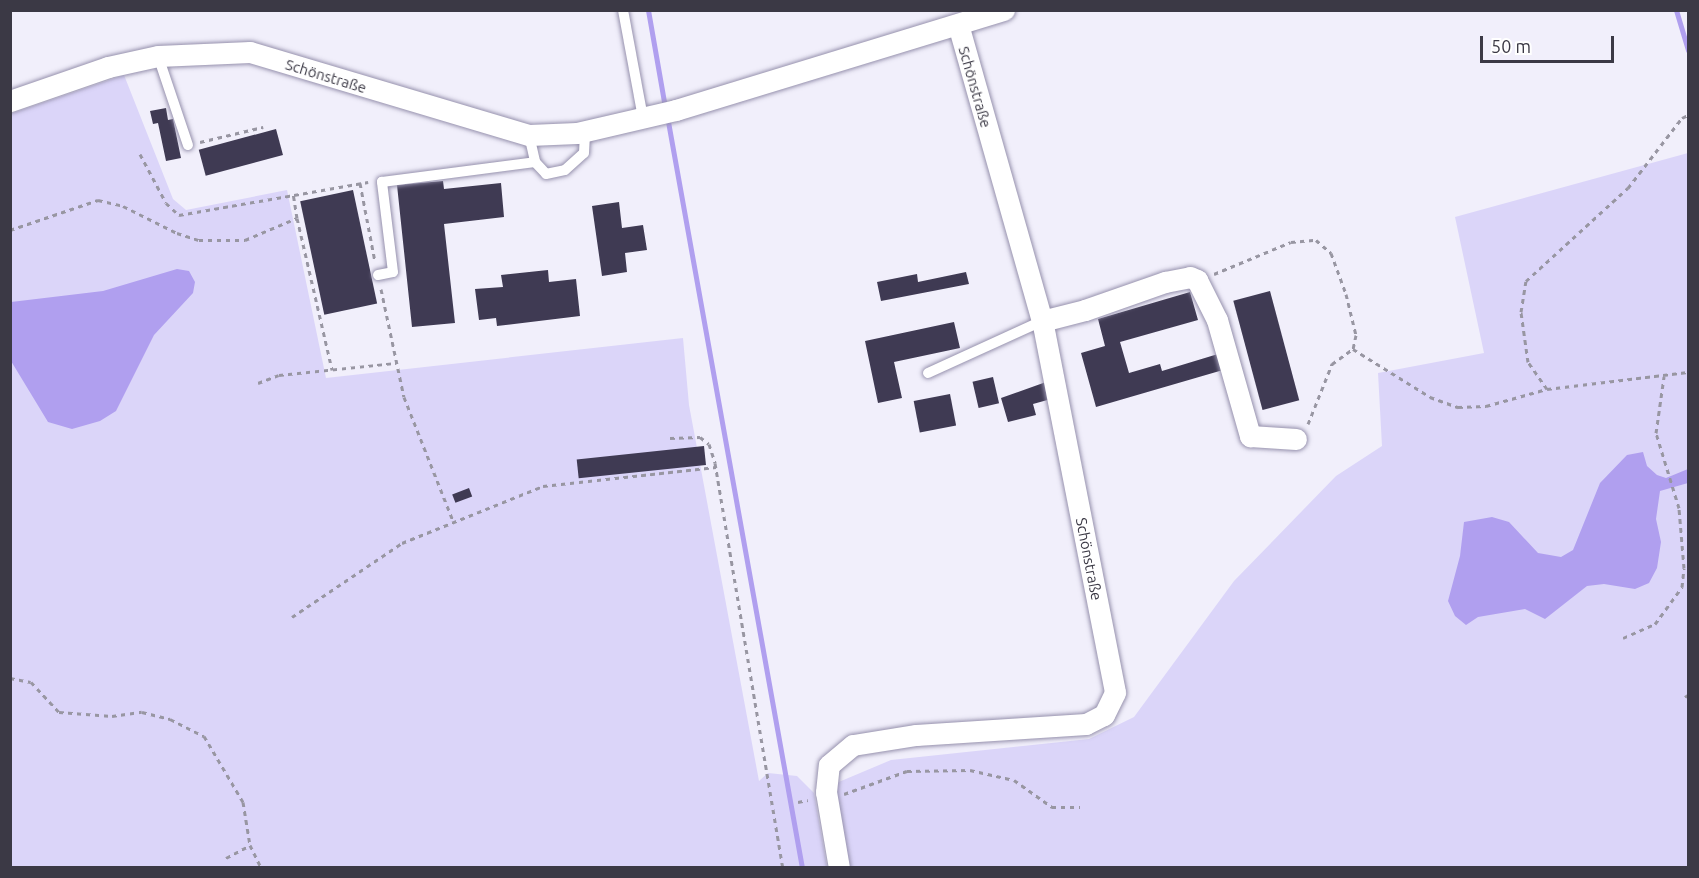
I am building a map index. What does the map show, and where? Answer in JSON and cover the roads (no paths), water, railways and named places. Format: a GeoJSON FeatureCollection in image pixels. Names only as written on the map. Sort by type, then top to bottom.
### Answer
{"type":"FeatureCollection","features":[{"type":"Feature","properties":{"kind":"street","name":"Schönstraße"},"geometry":{"type":"LineString","coordinates":[[10,101],[108,67],[158,56],[250,52],[529,135],[585,131],[676,110],[1004,10]]}},
{"type":"Feature","properties":{"kind":"street","name":"Schönstraße"},"geometry":{"type":"LineString","coordinates":[[839,867],[827,798],[829,765],[853,745],[916,735],[1086,724],[1104,715],[1115,692],[1042,321],[958,25]]}},
{"type":"Feature","properties":{"kind":"street"},"geometry":{"type":"LineString","coordinates":[[1042,321],[1085,310],[1165,282],[1190,277],[1197,280],[1217,320],[1250,436],[1296,439]]}},
{"type":"Feature","properties":{"kind":"lane"},"geometry":{"type":"LineString","coordinates":[[623,10],[649,116]]}},
{"type":"Feature","properties":{"kind":"lane"},"geometry":{"type":"LineString","coordinates":[[158,56],[188,145]]}},
{"type":"Feature","properties":{"kind":"lane"},"geometry":{"type":"LineString","coordinates":[[529,135],[535,162],[546,174],[566,170],[584,153],[585,131]]}},
{"type":"Feature","properties":{"kind":"lane"},"geometry":{"type":"LineString","coordinates":[[378,275],[393,272],[382,182],[535,162]]}},
{"type":"Feature","properties":{"kind":"lane"},"geometry":{"type":"LineString","coordinates":[[928,373],[996,345],[1042,321]]}},
{"type":"Feature","properties":{"kind":"waterway"},"geometry":{"type":"LineString","coordinates":[[648,10],[665,107]]}},
{"type":"Feature","properties":{"kind":"waterway"},"geometry":{"type":"LineString","coordinates":[[1676,10],[1688,50]]}},
{"type":"Feature","properties":{"kind":"waterway"},"geometry":{"type":"LineString","coordinates":[[667,116],[802,868]]}}]}
